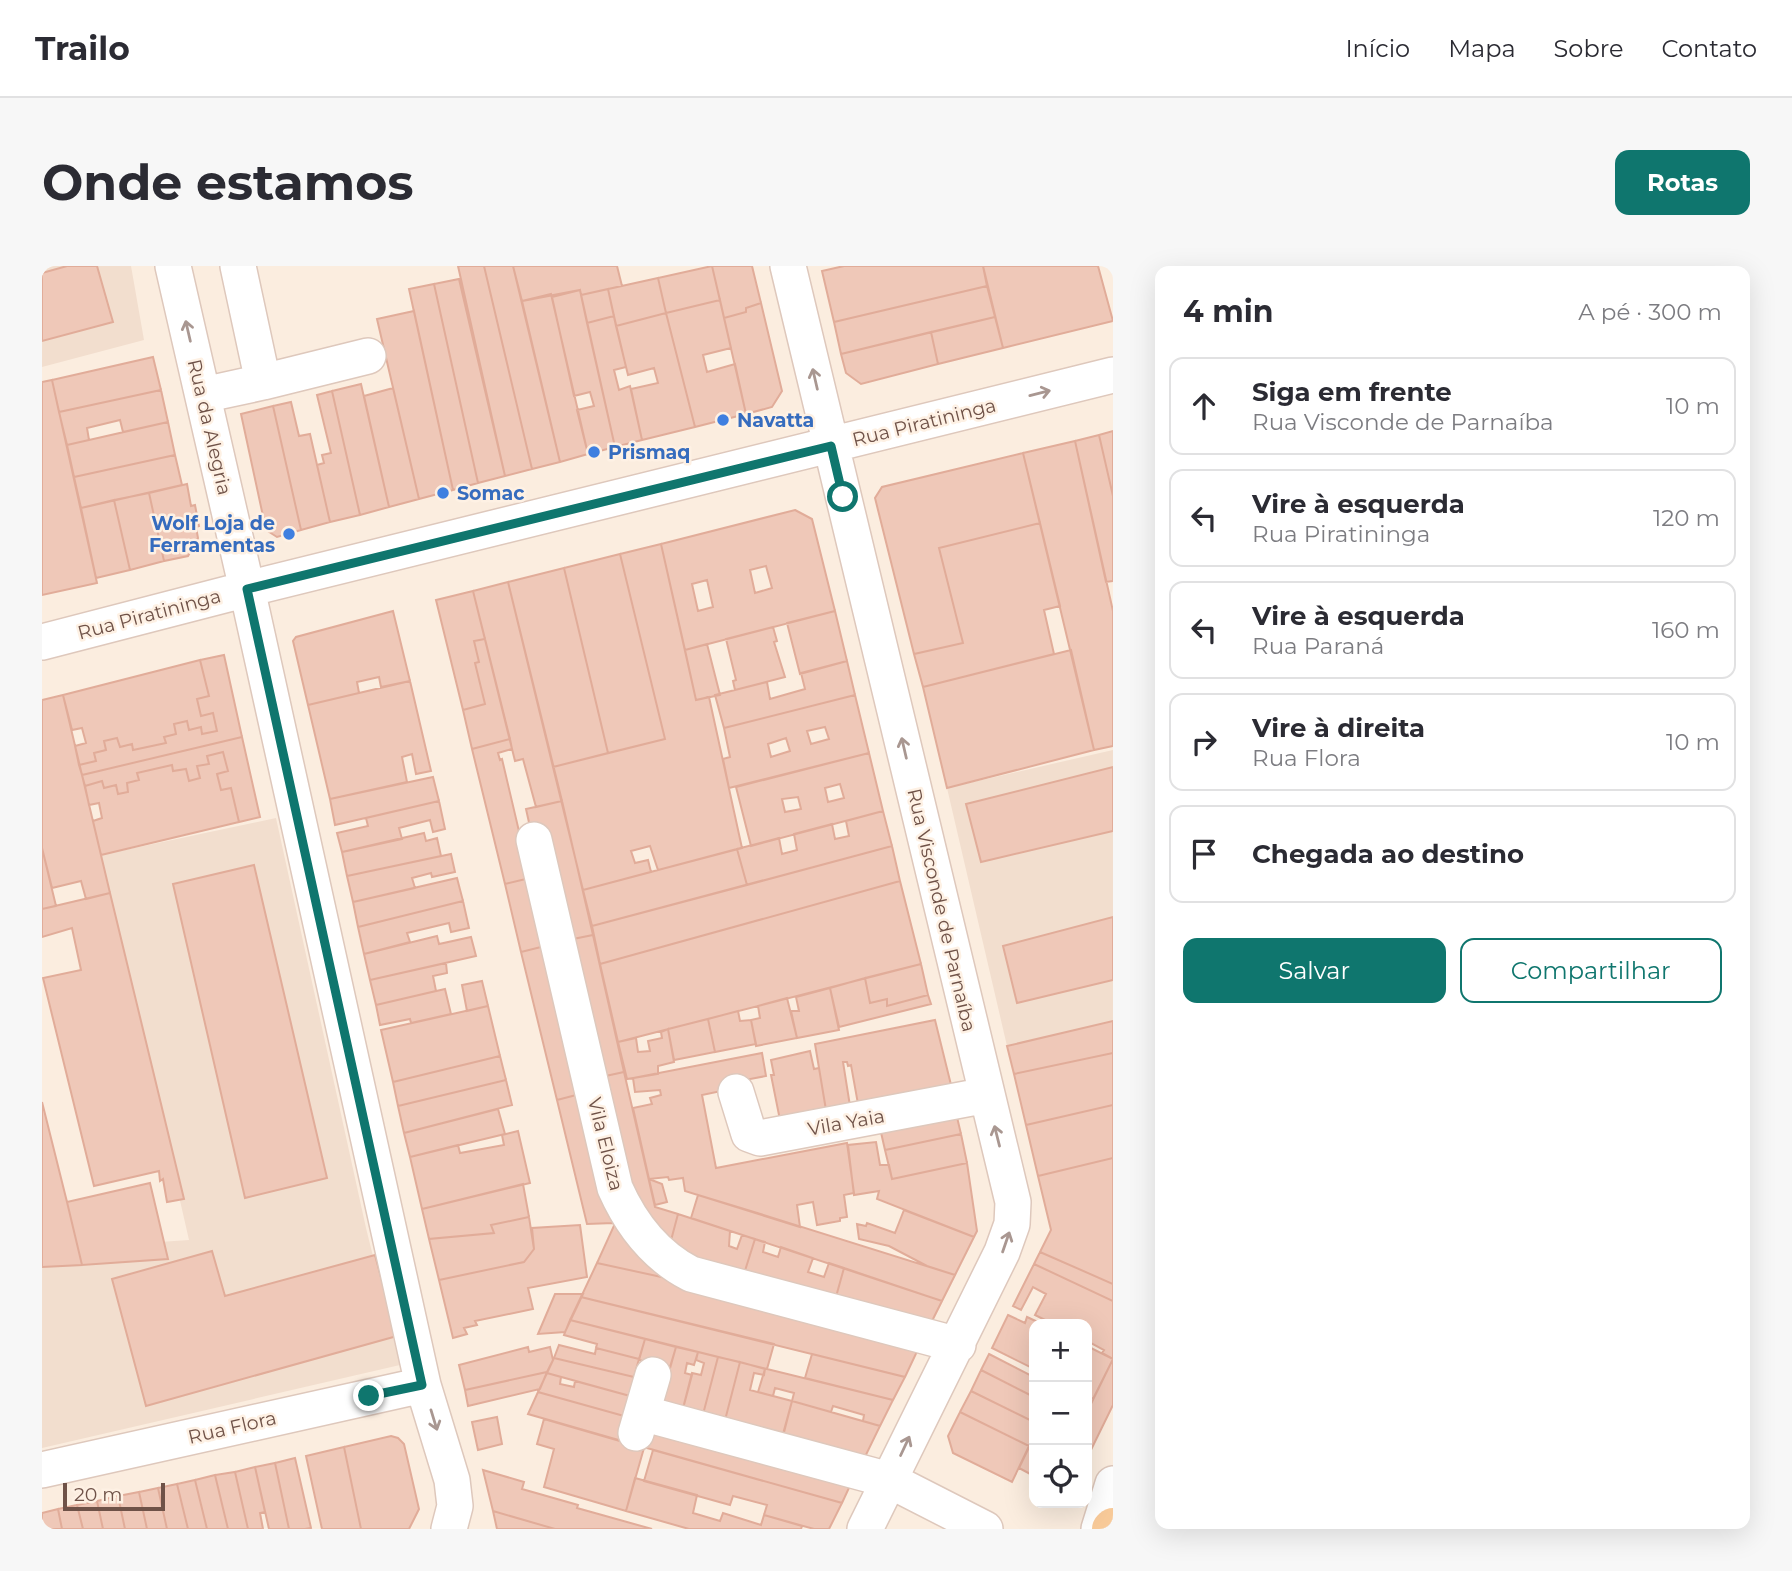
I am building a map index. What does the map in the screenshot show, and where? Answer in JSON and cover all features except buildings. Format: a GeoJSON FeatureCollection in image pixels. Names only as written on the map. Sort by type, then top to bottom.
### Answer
{"type":"FeatureCollection","features":[{"type":"Feature","properties":{"kind":"street","name":"Rua da Alegria"},"geometry":{"type":"LineString","coordinates":[[173,266],[422,1385],[452,1480],[455,1506],[449,1529]]}},
{"type":"Feature","properties":{"kind":"street"},"geometry":{"type":"LineString","coordinates":[[238,266],[263,382]]}},
{"type":"Feature","properties":{"kind":"street","name":"Rua Visconde de Parnaíba"},"geometry":{"type":"LineString","coordinates":[[788,266],[1013,1202],[1012,1224],[1002,1252],[865,1529]]}},
{"type":"Feature","properties":{"kind":"street"},"geometry":{"type":"LineString","coordinates":[[203,395],[368,356]]}},
{"type":"Feature","properties":{"kind":"street","name":"Rua Piratininga"},"geometry":{"type":"LineString","coordinates":[[42,642],[1113,375]]}},
{"type":"Feature","properties":{"kind":"street","name":"Vila Eloiza"},"geometry":{"type":"LineString","coordinates":[[534,840],[615,1188],[625,1210],[654,1248],[673,1265],[691,1274],[958,1345]]}},
{"type":"Feature","properties":{"kind":"street","name":"Vila Yaia"},"geometry":{"type":"LineString","coordinates":[[736,1093],[749,1134],[760,1138],[986,1095]]}},
{"type":"Feature","properties":{"kind":"street"},"geometry":{"type":"LineString","coordinates":[[653,1375],[639,1423],[889,1480],[985,1529]]}},
{"type":"Feature","properties":{"kind":"street","name":"Rua Flora"},"geometry":{"type":"LineString","coordinates":[[42,1470],[422,1385]]}},
{"type":"Feature","properties":{"kind":"street"},"geometry":{"type":"LineString","coordinates":[[1099,1529],[1113,1484]]}},
{"type":"Feature","properties":{"kind":"shaded area"},"geometry":{"type":"Polygon","coordinates":[[[42,266],[131,266],[144,340],[42,367],[42,266]]]}},
{"type":"Feature","properties":{"kind":"shaded area"},"geometry":{"type":"Polygon","coordinates":[[[1113,750],[1113,1021],[1007,1046],[947,788],[1113,750]]]}},
{"type":"Feature","properties":{"kind":"shaded area"},"geometry":{"type":"Polygon","coordinates":[[[276,818],[366,1228],[400,1365],[42,1448],[42,1250],[189,1240],[101,855],[276,818]]]}},
{"type":"Feature","properties":{"kind":"place","name":"Navatta"},"geometry":{"type":"Point","coordinates":[723,420]}},
{"type":"Feature","properties":{"kind":"place","name":"Prismaq"},"geometry":{"type":"Point","coordinates":[594,452]}},
{"type":"Feature","properties":{"kind":"place","name":"Somac"},"geometry":{"type":"Point","coordinates":[443,493]}},
{"type":"Feature","properties":{"kind":"place","name":"Wolf Loja de Ferramentas"},"geometry":{"type":"Point","coordinates":[289,534]}},
{"type":"Feature","properties":{"kind":"route"},"geometry":{"type":"LineString","coordinates":[[369,1396],[422,1385],[247,589],[831,446],[843,497]]}}]}
